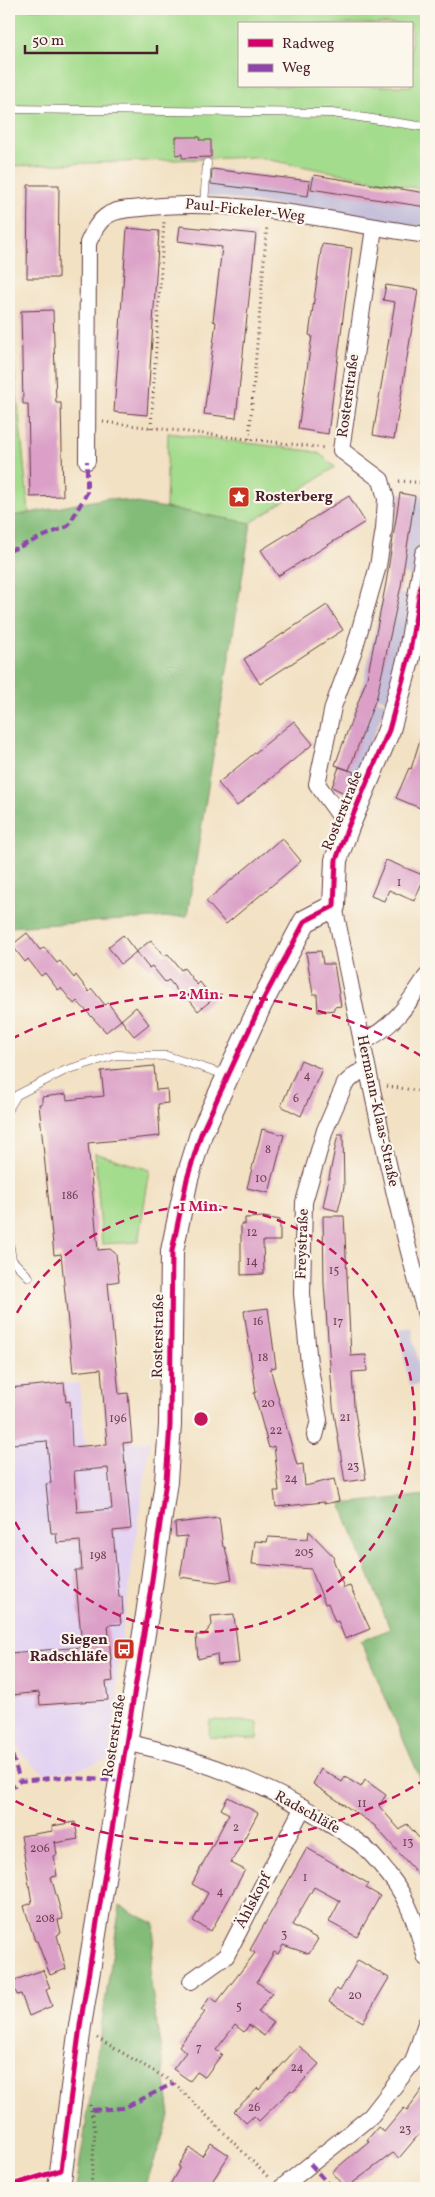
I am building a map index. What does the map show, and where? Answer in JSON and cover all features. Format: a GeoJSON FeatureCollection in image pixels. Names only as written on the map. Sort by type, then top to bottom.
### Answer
{"type":"FeatureCollection","features":[{"type":"Feature","properties":{"kind":"street","name":"Paul-Fickeler-Weg"},"geometry":{"type":"LineString","coordinates":[[88,462],[88,242],[93,231],[108,215],[125,210],[165,205],[204,204],[268,211],[426,235]]}},
{"type":"Feature","properties":{"kind":"street","name":"Rosterstraße"},"geometry":{"type":"LineString","coordinates":[[348,827],[317,784],[333,707],[354,650],[378,566],[386,499],[381,480],[341,450],[374,228]]}},
{"type":"Feature","properties":{"kind":"street","name":"Rosterstraße"},"geometry":{"type":"LineString","coordinates":[[59,2188],[80,2026],[147,1615],[166,1481],[170,1425],[172,1251],[187,1179],[201,1134],[262,1002],[305,921],[334,906],[336,860],[389,730],[409,657],[426,555]]}},
{"type":"Feature","properties":{"kind":"street","name":"Hermann-Klaas-Straße"},"geometry":{"type":"LineString","coordinates":[[334,906],[368,1076],[410,1258],[426,1315]]}},
{"type":"Feature","properties":{"kind":"street"},"geometry":{"type":"LineString","coordinates":[[362,1042],[379,1034],[400,1016],[426,977]]}},
{"type":"Feature","properties":{"kind":"street","name":"Freystraße"},"geometry":{"type":"LineString","coordinates":[[315,1436],[319,1420],[309,1363],[302,1294],[304,1202],[325,1130],[345,1084],[356,1074],[368,1076]]}},
{"type":"Feature","properties":{"kind":"street","name":"Radschläfe"},"geometry":{"type":"LineString","coordinates":[[126,1742],[173,1752],[226,1773],[303,1807],[357,1841],[391,1877],[415,1919],[426,1958]]}},
{"type":"Feature","properties":{"kind":"street","name":"Ählskopf"},"geometry":{"type":"LineString","coordinates":[[191,1981],[226,1956],[303,1807]]}},
{"type":"Feature","properties":{"kind":"street"},"geometry":{"type":"LineString","coordinates":[[276,2185],[370,2116],[413,2062],[426,2023]]}},
{"type":"Feature","properties":{"kind":"lane"},"geometry":{"type":"LineString","coordinates":[[9,109],[332,113],[426,127]]}},
{"type":"Feature","properties":{"kind":"lane"},"geometry":{"type":"LineString","coordinates":[[204,204],[207,163]]}},
{"type":"Feature","properties":{"kind":"lane"},"geometry":{"type":"LineString","coordinates":[[9,1108],[16,1095],[58,1074],[116,1055],[167,1056],[228,1076]]}},
{"type":"Feature","properties":{"kind":"lane"},"geometry":{"type":"LineString","coordinates":[[9,1242],[12,1260],[29,1277]]}},
{"type":"Feature","properties":{"kind":"path"},"geometry":{"type":"LineString","coordinates":[[151,428],[165,205]]}},
{"type":"Feature","properties":{"kind":"path"},"geometry":{"type":"LineString","coordinates":[[249,439],[268,211]]}},
{"type":"Feature","properties":{"kind":"path"},"geometry":{"type":"LineString","coordinates":[[87,420],[341,450]]}},
{"type":"Feature","properties":{"kind":"path"},"geometry":{"type":"LineString","coordinates":[[381,480],[426,483]]}},
{"type":"Feature","properties":{"kind":"path"},"geometry":{"type":"LineString","coordinates":[[368,1076],[426,1092]]}},
{"type":"Feature","properties":{"kind":"path"},"geometry":{"type":"LineString","coordinates":[[93,2046],[95,2037],[174,2083],[276,2185]]}},
{"type":"Feature","properties":{"kind":"path"},"geometry":{"type":"LineString","coordinates":[[86,2098],[92,2110],[95,2130],[91,2188]]}},
{"type":"Feature","properties":{"kind":"shaded area"},"geometry":{"type":"Polygon","coordinates":[[[211,168],[310,182],[312,175],[426,193],[426,228],[206,195],[211,168]]]}},
{"type":"Feature","properties":{"kind":"shaded area"},"geometry":{"type":"Polygon","coordinates":[[[399,493],[426,496],[415,576],[388,571],[399,493]]]}},
{"type":"Feature","properties":{"kind":"shaded area"},"geometry":{"type":"Polygon","coordinates":[[[384,590],[411,596],[389,701],[361,692],[384,590]]]}},
{"type":"Feature","properties":{"kind":"shaded area"},"geometry":{"type":"Polygon","coordinates":[[[360,695],[386,703],[351,795],[331,788],[339,768],[335,766],[360,695]]]}},
{"type":"Feature","properties":{"kind":"shaded area"},"geometry":{"type":"Polygon","coordinates":[[[412,1328],[422,1384],[409,1386],[399,1330],[412,1328]]]}},
{"type":"Feature","properties":{"kind":"shaded area"},"geometry":{"type":"Polygon","coordinates":[[[79,1383],[85,1446],[150,1441],[117,1669],[117,1707],[108,1759],[76,1770],[45,1773],[34,1766],[23,1755],[13,1739],[10,1723],[9,1384],[79,1383]]]}},
{"type":"Feature","properties":{"kind":"green space"},"geometry":{"type":"Polygon","coordinates":[[[9,9],[426,9],[426,190],[254,157],[9,166],[9,9]]]}},
{"type":"Feature","properties":{"kind":"green space"},"geometry":{"type":"Polygon","coordinates":[[[9,317],[29,513],[9,517],[9,317]]]}},
{"type":"Feature","properties":{"kind":"green space"},"geometry":{"type":"Polygon","coordinates":[[[168,433],[311,451],[320,454],[335,467],[251,523],[166,508],[168,433]]]}},
{"type":"Feature","properties":{"kind":"green space"},"geometry":{"type":"Polygon","coordinates":[[[108,498],[251,523],[187,916],[9,927],[9,517],[108,498]]]}},
{"type":"Feature","properties":{"kind":"green space"},"geometry":{"type":"Polygon","coordinates":[[[95,1153],[150,1170],[138,1242],[102,1244],[95,1153]]]}},
{"type":"Feature","properties":{"kind":"green space"},"geometry":{"type":"Polygon","coordinates":[[[426,1495],[426,1792],[361,1641],[390,1629],[341,1504],[426,1495]]]}},
{"type":"Feature","properties":{"kind":"green space"},"geometry":{"type":"Polygon","coordinates":[[[210,1720],[258,1722],[257,1739],[209,1737],[210,1720]]]}},
{"type":"Feature","properties":{"kind":"green space"},"geometry":{"type":"Polygon","coordinates":[[[120,1906],[155,1924],[150,1976],[170,2115],[145,2188],[76,2188],[120,1906]]]}},
{"type":"Feature","properties":{"kind":"building"},"geometry":{"type":"Polygon","coordinates":[[[176,137],[200,137],[199,140],[211,140],[211,157],[182,158],[182,154],[176,155],[176,137]]]}},
{"type":"Feature","properties":{"kind":"building"},"geometry":{"type":"Polygon","coordinates":[[[212,169],[310,181],[308,196],[211,184],[212,169]]]}},
{"type":"Feature","properties":{"kind":"building"},"geometry":{"type":"Polygon","coordinates":[[[314,175],[426,193],[426,207],[311,189],[314,175]]]}},
{"type":"Feature","properties":{"kind":"building"},"geometry":{"type":"Polygon","coordinates":[[[28,185],[59,185],[58,278],[27,278],[28,185]]]}},
{"type":"Feature","properties":{"kind":"building"},"geometry":{"type":"Polygon","coordinates":[[[180,226],[256,234],[236,418],[204,414],[216,322],[213,321],[222,247],[178,241],[180,226]]]}},
{"type":"Feature","properties":{"kind":"building"},"geometry":{"type":"Polygon","coordinates":[[[127,228],[159,231],[147,415],[114,412],[127,228]]]}},
{"type":"Feature","properties":{"kind":"building"},"geometry":{"type":"Polygon","coordinates":[[[322,244],[352,248],[328,434],[298,429],[312,336],[309,335],[322,244]]]}},
{"type":"Feature","properties":{"kind":"building"},"geometry":{"type":"Polygon","coordinates":[[[386,285],[418,290],[394,439],[373,435],[395,302],[383,300],[386,285]]]}},
{"type":"Feature","properties":{"kind":"building"},"geometry":{"type":"Polygon","coordinates":[[[53,310],[56,403],[61,403],[63,496],[30,497],[28,404],[23,404],[21,311],[53,310]]]}},
{"type":"Feature","properties":{"kind":"building"},"geometry":{"type":"Polygon","coordinates":[[[400,493],[415,496],[401,586],[377,696],[349,770],[335,765],[367,678],[386,583],[400,493]]]}},
{"type":"Feature","properties":{"kind":"building"},"geometry":{"type":"Polygon","coordinates":[[[349,496],[365,522],[278,576],[261,550],[349,496]]]}},
{"type":"Feature","properties":{"kind":"building"},"geometry":{"type":"Polygon","coordinates":[[[327,605],[343,630],[260,684],[244,659],[327,605]]]}},
{"type":"Feature","properties":{"kind":"building"},"geometry":{"type":"Polygon","coordinates":[[[294,721],[313,744],[237,806],[218,783],[294,721]]]}},
{"type":"Feature","properties":{"kind":"building"},"geometry":{"type":"Polygon","coordinates":[[[423,730],[426,731],[426,794],[420,808],[396,798],[409,768],[411,769],[423,730]]]}},
{"type":"Feature","properties":{"kind":"building"},"geometry":{"type":"Polygon","coordinates":[[[339,767],[354,772],[346,794],[332,787],[339,767]]]}},
{"type":"Feature","properties":{"kind":"building"},"geometry":{"type":"Polygon","coordinates":[[[282,838],[301,861],[226,924],[206,901],[282,838]]]}},
{"type":"Feature","properties":{"kind":"building"},"geometry":{"type":"Polygon","coordinates":[[[386,860],[425,876],[414,901],[389,890],[384,901],[371,896],[386,860]]]}},
{"type":"Feature","properties":{"kind":"building"},"geometry":{"type":"Polygon","coordinates":[[[27,933],[40,950],[44,947],[57,963],[60,961],[74,978],[76,975],[89,992],[92,989],[105,1005],[108,1003],[121,1020],[106,1032],[77,1001],[74,1004],[61,988],[58,990],[45,973],[41,976],[28,959],[25,962],[12,945],[27,933]]]}},
{"type":"Feature","properties":{"kind":"building"},"geometry":{"type":"Polygon","coordinates":[[[123,935],[136,952],[121,964],[108,947],[123,935]]]}},
{"type":"Feature","properties":{"kind":"building"},"geometry":{"type":"Polygon","coordinates":[[[151,940],[164,956],[168,954],[181,970],[184,968],[197,985],[200,982],[213,999],[198,1011],[185,994],[182,997],[169,980],[165,982],[152,966],[149,968],[136,952],[151,940]]]}},
{"type":"Feature","properties":{"kind":"building"},"geometry":{"type":"Polygon","coordinates":[[[321,951],[323,964],[334,964],[341,1006],[334,1007],[334,1010],[318,1012],[317,994],[313,994],[306,952],[321,951]]]}},
{"type":"Feature","properties":{"kind":"building"},"geometry":{"type":"Polygon","coordinates":[[[136,1007],[149,1024],[134,1036],[121,1020],[136,1007]]]}},
{"type":"Feature","properties":{"kind":"building"},"geometry":{"type":"Polygon","coordinates":[[[301,1060],[322,1069],[301,1116],[281,1106],[301,1060]]]}},
{"type":"Feature","properties":{"kind":"building"},"geometry":{"type":"Polygon","coordinates":[[[154,1066],[156,1090],[167,1089],[168,1103],[158,1104],[160,1136],[88,1143],[98,1250],[110,1249],[116,1254],[119,1281],[108,1283],[119,1394],[128,1393],[132,1442],[123,1443],[131,1529],[113,1531],[119,1597],[122,1597],[123,1614],[120,1615],[121,1624],[108,1625],[113,1681],[106,1682],[108,1700],[40,1705],[39,1692],[12,1695],[9,1653],[82,1647],[75,1570],[82,1570],[80,1541],[57,1543],[56,1533],[51,1533],[46,1484],[51,1483],[47,1441],[12,1444],[9,1388],[64,1383],[66,1402],[70,1401],[72,1447],[107,1444],[101,1369],[73,1372],[61,1254],[54,1255],[39,1104],[42,1104],[42,1097],[66,1094],[67,1100],[104,1096],[101,1071],[154,1066]],[[108,1468],[74,1471],[77,1512],[112,1509],[108,1468]]]}},
{"type":"Feature","properties":{"kind":"building"},"geometry":{"type":"Polygon","coordinates":[[[262,1129],[284,1135],[269,1193],[247,1188],[262,1129]]]}},
{"type":"Feature","properties":{"kind":"building"},"geometry":{"type":"Polygon","coordinates":[[[338,1134],[343,1134],[344,1187],[338,1211],[323,1207],[338,1134]]]}},
{"type":"Feature","properties":{"kind":"building"},"geometry":{"type":"Polygon","coordinates":[[[323,1216],[344,1216],[351,1356],[366,1355],[367,1371],[352,1372],[354,1406],[366,1479],[345,1482],[333,1406],[324,1284],[323,1216]]]}},
{"type":"Feature","properties":{"kind":"building"},"geometry":{"type":"Polygon","coordinates":[[[264,1217],[280,1220],[280,1241],[263,1241],[264,1274],[241,1275],[241,1224],[245,1225],[245,1218],[264,1217]]]}},
{"type":"Feature","properties":{"kind":"building"},"geometry":{"type":"Polygon","coordinates":[[[268,1308],[276,1367],[270,1368],[297,1465],[303,1464],[305,1486],[334,1479],[339,1501],[324,1504],[324,1502],[276,1507],[274,1491],[279,1491],[274,1446],[269,1448],[254,1393],[256,1392],[244,1311],[268,1308]]]}},
{"type":"Feature","properties":{"kind":"building"},"geometry":{"type":"Polygon","coordinates":[[[219,1518],[223,1547],[225,1547],[232,1579],[217,1582],[180,1577],[187,1536],[176,1537],[175,1523],[219,1518]]]}},
{"type":"Feature","properties":{"kind":"building"},"geometry":{"type":"Polygon","coordinates":[[[309,1531],[335,1558],[333,1559],[344,1588],[350,1586],[370,1629],[345,1639],[338,1621],[335,1622],[328,1603],[325,1604],[311,1569],[252,1564],[255,1541],[267,1542],[268,1537],[308,1539],[309,1531]]]}},
{"type":"Feature","properties":{"kind":"building"},"geometry":{"type":"Polygon","coordinates":[[[234,1614],[239,1663],[218,1665],[217,1654],[198,1659],[196,1635],[204,1635],[212,1625],[211,1616],[234,1614]]]}},
{"type":"Feature","properties":{"kind":"building"},"geometry":{"type":"Polygon","coordinates":[[[321,1769],[342,1782],[345,1777],[361,1787],[365,1780],[386,1795],[379,1806],[400,1830],[407,1824],[426,1846],[426,1883],[374,1825],[313,1784],[321,1769]]]}},
{"type":"Feature","properties":{"kind":"building"},"geometry":{"type":"Polygon","coordinates":[[[228,1797],[258,1813],[231,1863],[245,1870],[211,1931],[193,1921],[208,1893],[192,1884],[229,1814],[221,1809],[228,1797]]]}},
{"type":"Feature","properties":{"kind":"building"},"geometry":{"type":"Polygon","coordinates":[[[75,1822],[78,1839],[55,1843],[57,1855],[54,1856],[57,1876],[51,1877],[63,1919],[58,1920],[61,1933],[57,1935],[66,1969],[50,1975],[37,1941],[35,1941],[24,1906],[32,1903],[21,1836],[53,1831],[52,1826],[75,1822]]]}},
{"type":"Feature","properties":{"kind":"building"},"geometry":{"type":"Polygon","coordinates":[[[307,1848],[369,1884],[366,1888],[380,1896],[357,1937],[329,1922],[340,1901],[314,1887],[292,1925],[318,1939],[309,1954],[283,1945],[278,1954],[274,1952],[257,1982],[272,1993],[258,2012],[273,2023],[264,2036],[249,2025],[244,2032],[235,2025],[216,2050],[222,2054],[205,2077],[197,2072],[190,2081],[173,2069],[186,2052],[179,2046],[205,2012],[201,2010],[210,1997],[217,2002],[255,1953],[250,1950],[307,1848]]]}},
{"type":"Feature","properties":{"kind":"building"},"geometry":{"type":"Polygon","coordinates":[[[358,1960],[389,1978],[363,2022],[329,2002],[336,1989],[340,1991],[358,1960]]]}},
{"type":"Feature","properties":{"kind":"building"},"geometry":{"type":"Polygon","coordinates":[[[43,1970],[50,1988],[46,1990],[52,2006],[29,2016],[21,1994],[17,1995],[12,1981],[43,1970]]]}},
{"type":"Feature","properties":{"kind":"building"},"geometry":{"type":"Polygon","coordinates":[[[299,2046],[319,2064],[293,2092],[291,2090],[259,2121],[254,2116],[246,2123],[234,2111],[258,2088],[259,2090],[299,2046]]]}},
{"type":"Feature","properties":{"kind":"building"},"geometry":{"type":"Polygon","coordinates":[[[426,2084],[426,2126],[399,2158],[393,2153],[346,2188],[332,2172],[369,2141],[367,2140],[378,2127],[384,2132],[404,2108],[407,2110],[426,2084]]]}},
{"type":"Feature","properties":{"kind":"building"},"geometry":{"type":"Polygon","coordinates":[[[211,2143],[229,2155],[208,2188],[168,2188],[180,2167],[178,2166],[190,2148],[202,2156],[211,2143]]]}},
{"type":"Feature","properties":{"kind":"marked path"},"geometry":{"type":"LineString","coordinates":[[9,551],[68,526],[87,493],[87,461]]}},
{"type":"Feature","properties":{"kind":"marked path"},"geometry":{"type":"LineString","coordinates":[[9,1744],[20,1781]]}},
{"type":"Feature","properties":{"kind":"marked path"},"geometry":{"type":"LineString","coordinates":[[9,1790],[20,1781],[61,1777],[120,1781]]}},
{"type":"Feature","properties":{"kind":"marked path"},"geometry":{"type":"LineString","coordinates":[[92,2110],[124,2108],[174,2083]]}},
{"type":"Feature","properties":{"kind":"marked path"},"geometry":{"type":"LineString","coordinates":[[310,2164],[332,2188]]}},
{"type":"Feature","properties":{"kind":"cycle path"},"geometry":{"type":"LineString","coordinates":[[9,2186],[61,2170],[80,2026],[147,1615],[166,1481],[170,1425],[172,1251],[187,1179],[201,1134],[262,1002],[305,921],[334,906],[336,860],[389,730],[409,657],[426,555]]}},
{"type":"Feature","properties":{"kind":"place","name":"Rosterberg"},"geometry":{"type":"Point","coordinates":[239,497]}},
{"type":"Feature","properties":{"kind":"place","name":"Siegen Radschläfe"},"geometry":{"type":"Point","coordinates":[124,1649]}}]}
